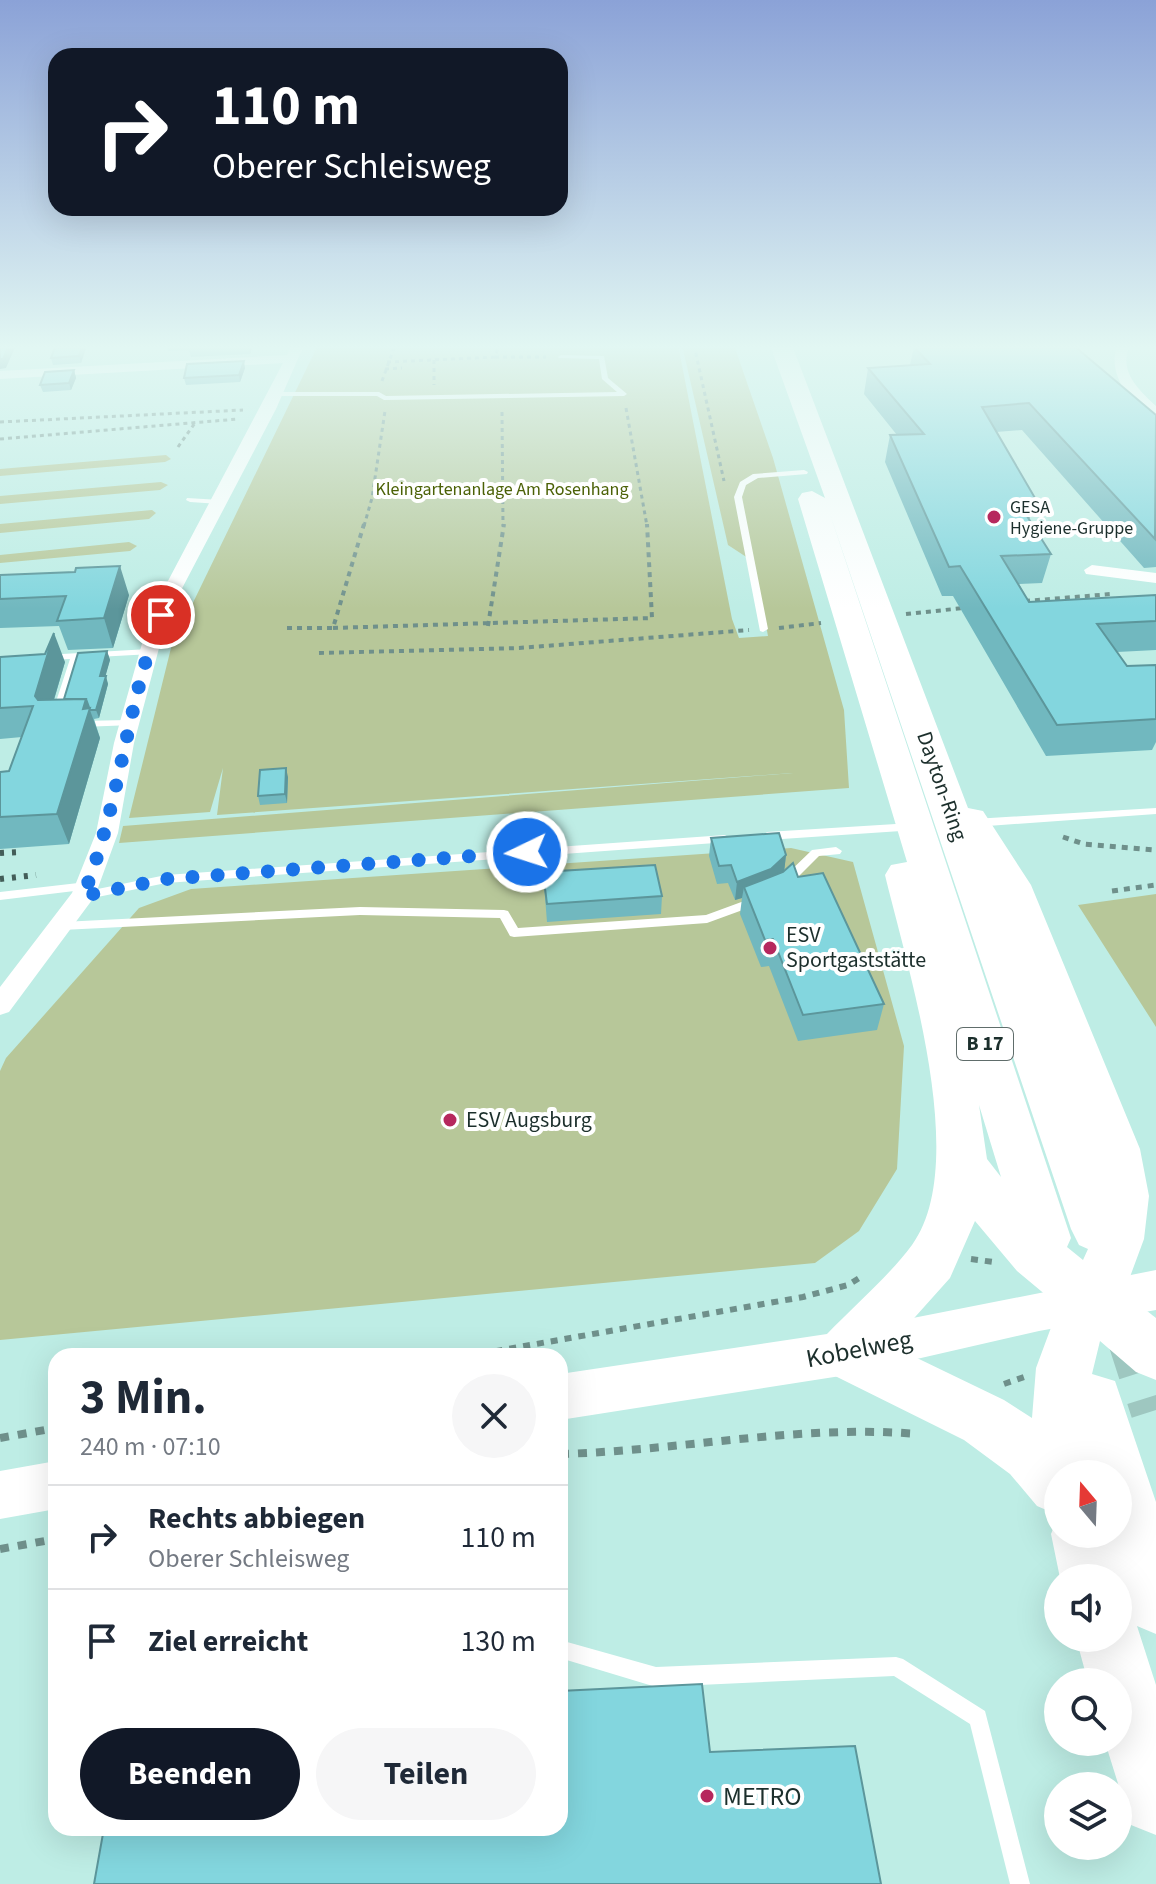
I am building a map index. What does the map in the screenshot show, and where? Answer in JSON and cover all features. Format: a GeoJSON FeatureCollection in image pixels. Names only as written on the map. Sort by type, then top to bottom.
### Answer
{"type":"FeatureCollection","features":[{"type":"Feature","properties":{"kind":"highway","name":"Dayton-Ring"},"geometry":{"type":"LineString","coordinates":[[790,433],[922,798],[1109,1225]]}},
{"type":"Feature","properties":{"kind":"highway","name":"Dayton-Ring"},"geometry":{"type":"LineString","coordinates":[[808,433],[922,798],[1030,1236]]}},
{"type":"Feature","properties":{"kind":"highway"},"geometry":{"type":"LineString","coordinates":[[1044,1468],[1031,1453],[984,1420],[847,1353],[931,1261],[955,1208],[963,1166],[948,1043],[906,882],[901,845],[922,798],[990,848],[1011,885],[1116,1149],[1124,1196],[1109,1225],[1094,1300],[1076,1329],[1064,1368],[1060,1434],[1065,1460]]}},
{"type":"Feature","properties":{"kind":"highway"},"geometry":{"type":"LineString","coordinates":[[1116,1149],[1156,1180]]}},
{"type":"Feature","properties":{"kind":"highway"},"geometry":{"type":"LineString","coordinates":[[963,1166],[1094,1300],[1156,1353]]}},
{"type":"Feature","properties":{"kind":"highway"},"geometry":{"type":"LineString","coordinates":[[1064,1390],[1108,1460]]}},
{"type":"Feature","properties":{"kind":"highway"},"geometry":{"type":"LineString","coordinates":[[1132,1522],[1156,1602]]}},
{"type":"Feature","properties":{"kind":"highway"},"geometry":{"type":"LineString","coordinates":[[1113,1652],[1156,1800]]}},
{"type":"Feature","properties":{"kind":"main road","name":"Kobelweg"},"geometry":{"type":"LineString","coordinates":[[568,1396],[847,1353],[1039,1311],[1151,1292]]}},
{"type":"Feature","properties":{"kind":"main road"},"geometry":{"type":"LineString","coordinates":[[0,1495],[48,1486]]}},
{"type":"Feature","properties":{"kind":"street"},"geometry":{"type":"LineString","coordinates":[[0,1005],[62,926],[85,891],[107,833],[129,723],[149,652],[177,575],[256,433]]}},
{"type":"Feature","properties":{"kind":"street"},"geometry":{"type":"LineString","coordinates":[[1092,570],[1156,578]]}},
{"type":"Feature","properties":{"kind":"lane"},"geometry":{"type":"LineString","coordinates":[[763,629],[738,497],[743,484],[756,476],[804,472]]}},
{"type":"Feature","properties":{"kind":"lane"},"geometry":{"type":"LineString","coordinates":[[190,500],[220,502]]}},
{"type":"Feature","properties":{"kind":"lane"},"geometry":{"type":"LineString","coordinates":[[30,658],[149,652]]}},
{"type":"Feature","properties":{"kind":"lane"},"geometry":{"type":"LineString","coordinates":[[75,656],[54,725],[129,723]]}},
{"type":"Feature","properties":{"kind":"lane"},"geometry":{"type":"LineString","coordinates":[[753,837],[832,832],[922,798]]}},
{"type":"Feature","properties":{"kind":"lane"},"geometry":{"type":"LineString","coordinates":[[937,825],[1156,811]]}},
{"type":"Feature","properties":{"kind":"lane"},"geometry":{"type":"LineString","coordinates":[[0,896],[85,891],[181,877],[737,838]]}},
{"type":"Feature","properties":{"kind":"lane"},"geometry":{"type":"LineString","coordinates":[[62,926],[360,911],[504,914],[514,933],[707,919],[774,893],[816,853],[836,851]]}},
{"type":"Feature","properties":{"kind":"lane"},"geometry":{"type":"LineString","coordinates":[[568,1651],[656,1677],[896,1666],[978,1718],[1020,1884]]}},
{"type":"Feature","properties":{"kind":"path"},"geometry":{"type":"LineString","coordinates":[[0,439],[70,433]]}},
{"type":"Feature","properties":{"kind":"path"},"geometry":{"type":"LineString","coordinates":[[178,447],[188,433]]}},
{"type":"Feature","properties":{"kind":"path"},"geometry":{"type":"LineString","coordinates":[[333,628],[372,498],[382,433]]}},
{"type":"Feature","properties":{"kind":"path"},"geometry":{"type":"LineString","coordinates":[[488,626],[505,514],[503,433]]}},
{"type":"Feature","properties":{"kind":"path"},"geometry":{"type":"LineString","coordinates":[[287,628],[488,626],[652,618],[649,536],[631,433]]}},
{"type":"Feature","properties":{"kind":"path"},"geometry":{"type":"LineString","coordinates":[[713,433],[724,481],[738,497]]}},
{"type":"Feature","properties":{"kind":"path"},"geometry":{"type":"LineString","coordinates":[[1022,601],[1126,593]]}},
{"type":"Feature","properties":{"kind":"path"},"geometry":{"type":"LineString","coordinates":[[319,653],[519,648],[763,629]]}},
{"type":"Feature","properties":{"kind":"path"},"geometry":{"type":"LineString","coordinates":[[1065,837],[1084,844],[1156,850]]}},
{"type":"Feature","properties":{"kind":"path"},"geometry":{"type":"LineString","coordinates":[[1112,891],[1156,885]]}},
{"type":"Feature","properties":{"kind":"path"},"geometry":{"type":"LineString","coordinates":[[513,1348],[803,1297],[848,1285],[872,1270]]}},
{"type":"Feature","properties":{"kind":"path"},"geometry":{"type":"LineString","coordinates":[[998,1391],[1007,1381],[1064,1390]]}},
{"type":"Feature","properties":{"kind":"path"},"geometry":{"type":"LineString","coordinates":[[0,1438],[48,1429]]}},
{"type":"Feature","properties":{"kind":"path"},"geometry":{"type":"LineString","coordinates":[[568,1454],[640,1453],[818,1433],[891,1432],[933,1436]]}},
{"type":"Feature","properties":{"kind":"path"},"geometry":{"type":"LineString","coordinates":[[0,1549],[48,1540]]}},
{"type":"Feature","properties":{"kind":"green space","name":"Kleingartenanlage Am Rosenhang"},"geometry":{"type":"Polygon","coordinates":[[[275,433],[695,433],[732,619],[739,638],[768,636],[754,562],[728,545],[702,433],[764,433],[844,710],[849,788],[119,843],[123,826],[793,773],[217,815],[223,768],[210,812],[129,818],[171,648],[275,433]]]}},
{"type":"Feature","properties":{"kind":"green space"},"geometry":{"type":"Polygon","coordinates":[[[166,455],[171,459],[165,462],[0,476],[0,469],[166,455]]]}},
{"type":"Feature","properties":{"kind":"green space"},"geometry":{"type":"Polygon","coordinates":[[[161,482],[168,485],[160,490],[0,504],[0,496],[161,482]]]}},
{"type":"Feature","properties":{"kind":"green space"},"geometry":{"type":"Polygon","coordinates":[[[152,510],[156,513],[149,519],[0,533],[0,524],[152,510]]]}},
{"type":"Feature","properties":{"kind":"green space"},"geometry":{"type":"Polygon","coordinates":[[[129,542],[137,546],[130,551],[0,563],[0,555],[129,542]]]}},
{"type":"Feature","properties":{"kind":"green space","name":"ESV Augsburg"},"geometry":{"type":"Polygon","coordinates":[[[791,848],[853,862],[904,1046],[897,1169],[859,1231],[815,1263],[0,1340],[0,1071],[6,1058],[139,908],[191,889],[791,848]]]}},
{"type":"Feature","properties":{"kind":"green space"},"geometry":{"type":"Polygon","coordinates":[[[1156,894],[1156,1027],[1078,905],[1156,894]]]}},
{"type":"Feature","properties":{"kind":"building"},"geometry":{"type":"Polygon","coordinates":[[[997,433],[1035,498],[1020,505],[1051,554],[1001,556],[1029,602],[1156,595],[1156,621],[1097,624],[1127,666],[1156,665],[1156,719],[1057,725],[960,566],[949,567],[890,435],[997,433]]]}},
{"type":"Feature","properties":{"kind":"building"},"geometry":{"type":"Polygon","coordinates":[[[1057,433],[1156,433],[1155,539],[1057,433]]]}},
{"type":"Feature","properties":{"kind":"building"},"geometry":{"type":"Polygon","coordinates":[[[120,566],[104,618],[57,621],[66,596],[0,599],[0,575],[75,572],[76,568],[120,566]]]}},
{"type":"Feature","properties":{"kind":"building"},"geometry":{"type":"Polygon","coordinates":[[[54,633],[35,696],[38,700],[86,699],[83,709],[90,708],[57,814],[0,817],[0,772],[9,771],[33,706],[0,708],[0,657],[45,654],[54,633]]]}},
{"type":"Feature","properties":{"kind":"building"},"geometry":{"type":"Polygon","coordinates":[[[107,651],[100,676],[106,676],[96,710],[90,710],[86,699],[64,699],[78,653],[107,651]]]}},
{"type":"Feature","properties":{"kind":"building"},"geometry":{"type":"Polygon","coordinates":[[[286,768],[285,794],[258,796],[260,770],[286,768]]]}},
{"type":"Feature","properties":{"kind":"building"},"geometry":{"type":"Polygon","coordinates":[[[779,833],[786,855],[771,869],[737,882],[731,865],[719,866],[711,838],[779,833]]]}},
{"type":"Feature","properties":{"kind":"building"},"geometry":{"type":"Polygon","coordinates":[[[793,863],[798,877],[823,873],[884,1004],[803,1015],[773,939],[765,940],[744,887],[783,872],[793,863]]]}},
{"type":"Feature","properties":{"kind":"building"},"geometry":{"type":"Polygon","coordinates":[[[655,865],[662,896],[547,904],[543,872],[655,865]]]}},
{"type":"Feature","properties":{"kind":"building","name":"METRO"},"geometry":{"type":"Polygon","coordinates":[[[702,1684],[710,1752],[855,1746],[881,1884],[94,1884],[103,1836],[568,1836],[568,1691],[702,1684]]]}},
{"type":"Feature","properties":{"kind":"tunnel"},"geometry":{"type":"LineString","coordinates":[[1128,1323],[1156,1410]]}},
{"type":"Feature","properties":{"kind":"railway"},"geometry":{"type":"LineString","coordinates":[[0,853],[20,852]]}},
{"type":"Feature","properties":{"kind":"railway"},"geometry":{"type":"LineString","coordinates":[[0,879],[36,875]]}},
{"type":"Feature","properties":{"kind":"place","name":"GESA Hygiene-Gruppe"},"geometry":{"type":"Point","coordinates":[994,517]}},
{"type":"Feature","properties":{"kind":"place","name":"ESV Sportgaststätte"},"geometry":{"type":"Point","coordinates":[770,948]}},
{"type":"Feature","properties":{"kind":"place","name":"ESV Augsburg"},"geometry":{"type":"Point","coordinates":[450,1120]}},
{"type":"Feature","properties":{"kind":"place","name":"METRO"},"geometry":{"type":"Point","coordinates":[707,1796]}},
{"type":"Feature","properties":{"kind":"route"},"geometry":{"type":"LineString","coordinates":[[161,615],[124,743],[107,833],[83,896],[166,879],[374,861],[527,852]]}}]}
